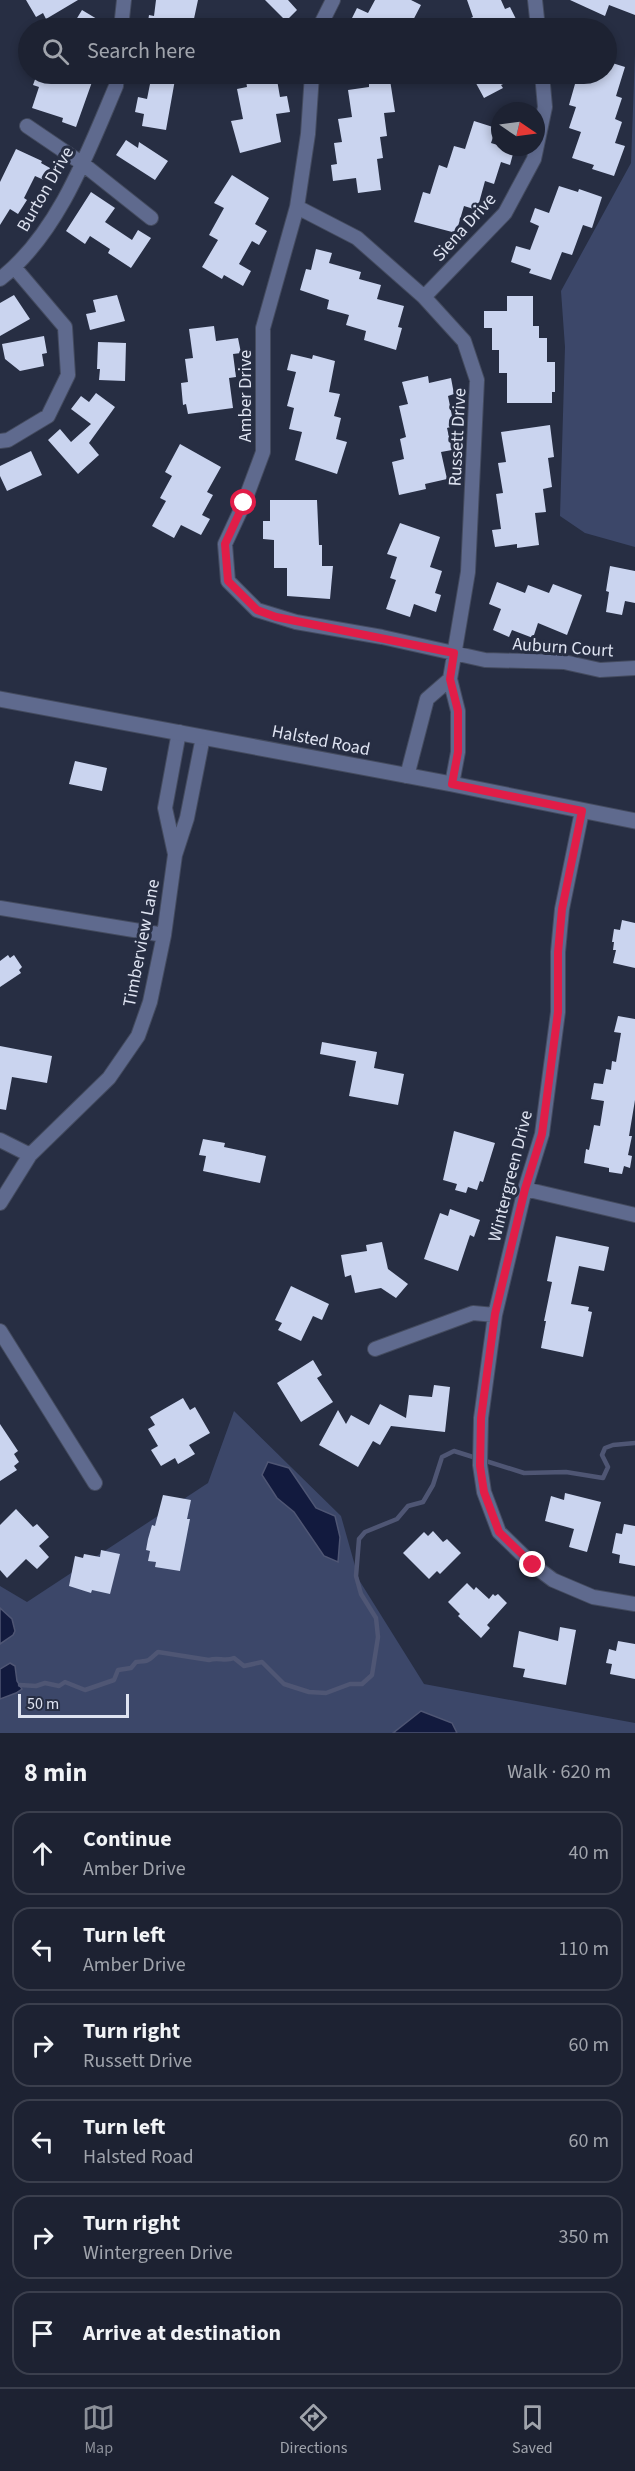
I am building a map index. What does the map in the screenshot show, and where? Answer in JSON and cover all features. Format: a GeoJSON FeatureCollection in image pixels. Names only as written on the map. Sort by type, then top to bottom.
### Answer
{"type":"FeatureCollection","features":[{"type":"Feature","properties":{"kind":"street"},"geometry":{"type":"LineString","coordinates":[[122,18],[124,0]]}},
{"type":"Feature","properties":{"kind":"street"},"geometry":{"type":"LineString","coordinates":[[323,18],[333,0]]}},
{"type":"Feature","properties":{"kind":"street"},"geometry":{"type":"LineString","coordinates":[[535,0],[536,18]]}},
{"type":"Feature","properties":{"kind":"street","name":"Burton Drive"},"geometry":{"type":"LineString","coordinates":[[0,279],[26,256],[84,164],[116,84]]}},
{"type":"Feature","properties":{"kind":"street","name":"Amber Drive"},"geometry":{"type":"LineString","coordinates":[[311,84],[308,134],[297,207],[263,327],[262,452],[244,503],[225,544],[228,581],[257,610],[276,617],[454,653]]}},
{"type":"Feature","properties":{"kind":"street","name":"Siena Drive"},"geometry":{"type":"LineString","coordinates":[[424,297],[506,213],[534,159],[545,107],[543,84]]}},
{"type":"Feature","properties":{"kind":"street"},"geometry":{"type":"LineString","coordinates":[[27,126],[84,164],[151,218]]}},
{"type":"Feature","properties":{"kind":"street","name":"Russett Drive"},"geometry":{"type":"LineString","coordinates":[[297,207],[357,238],[424,297],[464,341],[477,380],[468,572],[450,679],[458,711],[458,752],[452,784]]}},
{"type":"Feature","properties":{"kind":"street"},"geometry":{"type":"LineString","coordinates":[[0,441],[8,440],[48,416],[68,375],[65,327],[14,267]]}},
{"type":"Feature","properties":{"kind":"street","name":"Auburn Court"},"geometry":{"type":"LineString","coordinates":[[454,653],[485,660],[564,662],[600,670],[635,668]]}},
{"type":"Feature","properties":{"kind":"street"},"geometry":{"type":"LineString","coordinates":[[407,776],[427,699],[450,679]]}},
{"type":"Feature","properties":{"kind":"street","name":"Halsted Road"},"geometry":{"type":"LineString","coordinates":[[0,699],[452,784],[635,821]]}},
{"type":"Feature","properties":{"kind":"street","name":"Timberview Lane"},"geometry":{"type":"LineString","coordinates":[[175,855],[165,808],[179,732]]}},
{"type":"Feature","properties":{"kind":"street","name":"Timberview Lane"},"geometry":{"type":"LineString","coordinates":[[0,1201],[30,1155],[110,1078],[138,1036],[150,1002],[164,935],[175,855],[187,818],[203,737]]}},
{"type":"Feature","properties":{"kind":"street","name":"Wintergreen Drive"},"geometry":{"type":"LineString","coordinates":[[582,811],[562,909],[558,952],[558,1012],[542,1134],[525,1189],[495,1314],[481,1418],[480,1466],[484,1492],[499,1532],[533,1565],[554,1580],[592,1597],[635,1604]]}},
{"type":"Feature","properties":{"kind":"street"},"geometry":{"type":"LineString","coordinates":[[0,908],[164,935]]}},
{"type":"Feature","properties":{"kind":"street"},"geometry":{"type":"LineString","coordinates":[[0,1140],[30,1155]]}},
{"type":"Feature","properties":{"kind":"street"},"geometry":{"type":"LineString","coordinates":[[525,1189],[635,1215]]}},
{"type":"Feature","properties":{"kind":"street"},"geometry":{"type":"LineString","coordinates":[[375,1349],[473,1314],[495,1314]]}},
{"type":"Feature","properties":{"kind":"street"},"geometry":{"type":"LineString","coordinates":[[0,1331],[95,1483]]}},
{"type":"Feature","properties":{"kind":"shaded area"},"geometry":{"type":"Polygon","coordinates":[[[635,54],[635,547],[585,533],[560,516],[565,347],[561,291],[631,163],[635,54]]]}},
{"type":"Feature","properties":{"kind":"shaded area"},"geometry":{"type":"Polygon","coordinates":[[[234,1411],[341,1516],[359,1580],[424,1684],[635,1723],[635,1733],[0,1733],[0,1586],[27,1602],[208,1483],[234,1411]]]}},
{"type":"Feature","properties":{"kind":"shaded area"},"geometry":{"type":"Polygon","coordinates":[[[268,1462],[289,1468],[316,1508],[335,1516],[340,1537],[338,1562],[324,1556],[294,1512],[277,1498],[262,1475],[268,1462]]]}},
{"type":"Feature","properties":{"kind":"shaded area"},"geometry":{"type":"Polygon","coordinates":[[[0,1608],[12,1619],[15,1631],[0,1644],[0,1608]]]}},
{"type":"Feature","properties":{"kind":"shaded area"},"geometry":{"type":"Polygon","coordinates":[[[10,1663],[15,1666],[17,1681],[22,1689],[0,1699],[0,1669],[10,1663]]]}},
{"type":"Feature","properties":{"kind":"shaded area"},"geometry":{"type":"Polygon","coordinates":[[[421,1711],[452,1723],[457,1733],[393,1733],[421,1711]]]}},
{"type":"Feature","properties":{"kind":"building"},"geometry":{"type":"Polygon","coordinates":[[[26,0],[78,0],[48,18],[43,13],[36,17],[26,0]]]}},
{"type":"Feature","properties":{"kind":"building"},"geometry":{"type":"Polygon","coordinates":[[[156,0],[198,0],[194,18],[149,18],[149,15],[154,16],[156,0]]]}},
{"type":"Feature","properties":{"kind":"building"},"geometry":{"type":"Polygon","coordinates":[[[265,0],[288,0],[297,10],[289,18],[283,18],[265,0]]]}},
{"type":"Feature","properties":{"kind":"building"},"geometry":{"type":"Polygon","coordinates":[[[375,0],[411,0],[421,5],[414,18],[352,18],[357,8],[368,13],[375,0]]]}},
{"type":"Feature","properties":{"kind":"building"},"geometry":{"type":"Polygon","coordinates":[[[467,0],[501,0],[505,9],[510,7],[516,18],[471,18],[473,17],[467,0]]]}},
{"type":"Feature","properties":{"kind":"building"},"geometry":{"type":"Polygon","coordinates":[[[570,0],[635,0],[635,15],[609,5],[605,16],[570,0]]]}},
{"type":"Feature","properties":{"kind":"building"},"geometry":{"type":"Polygon","coordinates":[[[82,10],[95,18],[77,18],[82,10]]]}},
{"type":"Feature","properties":{"kind":"building"},"geometry":{"type":"Polygon","coordinates":[[[617,64],[625,67],[616,96],[622,98],[615,119],[622,122],[615,143],[625,146],[614,176],[592,169],[594,165],[572,158],[581,132],[569,128],[576,107],[569,105],[575,84],[617,84],[617,64]]]}},
{"type":"Feature","properties":{"kind":"building"},"geometry":{"type":"Polygon","coordinates":[[[91,84],[76,127],[62,122],[63,118],[32,108],[39,87],[33,85],[91,84]]]}},
{"type":"Feature","properties":{"kind":"building"},"geometry":{"type":"Polygon","coordinates":[[[150,84],[174,84],[166,130],[142,126],[144,114],[135,112],[138,97],[147,99],[150,84]]]}},
{"type":"Feature","properties":{"kind":"building"},"geometry":{"type":"Polygon","coordinates":[[[247,84],[278,84],[280,97],[287,96],[290,112],[276,114],[281,142],[240,153],[231,121],[243,119],[237,89],[247,87],[247,84]]]}},
{"type":"Feature","properties":{"kind":"building"},"geometry":{"type":"Polygon","coordinates":[[[369,84],[391,84],[395,112],[384,113],[387,136],[380,137],[383,158],[377,159],[381,190],[358,193],[356,178],[333,181],[331,165],[337,164],[334,143],[342,142],[338,119],[352,117],[348,90],[369,87],[369,84]]]}},
{"type":"Feature","properties":{"kind":"building"},"geometry":{"type":"Polygon","coordinates":[[[476,84],[503,84],[501,85],[503,88],[484,98],[476,84]]]}},
{"type":"Feature","properties":{"kind":"building"},"geometry":{"type":"Polygon","coordinates":[[[474,121],[491,126],[491,156],[512,156],[510,165],[501,162],[494,184],[485,181],[477,210],[464,206],[456,233],[414,222],[423,192],[430,194],[439,165],[447,168],[454,146],[465,149],[474,121]]]}},
{"type":"Feature","properties":{"kind":"building"},"geometry":{"type":"Polygon","coordinates":[[[126,140],[138,148],[139,142],[168,161],[155,180],[116,155],[126,140]]]}},
{"type":"Feature","properties":{"kind":"building"},"geometry":{"type":"Polygon","coordinates":[[[16,149],[42,161],[41,163],[50,168],[44,180],[35,176],[24,198],[27,200],[18,214],[10,209],[0,225],[0,182],[16,149]]]}},
{"type":"Feature","properties":{"kind":"building"},"geometry":{"type":"Polygon","coordinates":[[[232,175],[269,198],[255,224],[267,231],[259,245],[252,241],[239,264],[251,271],[243,286],[224,275],[222,279],[202,267],[218,240],[209,235],[224,208],[214,203],[232,175]]]}},
{"type":"Feature","properties":{"kind":"building"},"geometry":{"type":"Polygon","coordinates":[[[559,186],[578,192],[579,189],[602,197],[592,228],[583,225],[572,255],[562,252],[551,280],[529,273],[531,269],[511,262],[516,246],[530,250],[539,226],[530,222],[535,208],[549,213],[559,186]]]}},
{"type":"Feature","properties":{"kind":"building"},"geometry":{"type":"Polygon","coordinates":[[[91,192],[115,208],[105,222],[132,240],[138,230],[151,238],[131,268],[108,253],[110,249],[90,236],[85,244],[66,231],[91,192]]]}},
{"type":"Feature","properties":{"kind":"building"},"geometry":{"type":"Polygon","coordinates":[[[316,249],[332,253],[329,263],[361,272],[359,279],[381,285],[377,299],[404,306],[398,327],[402,328],[396,350],[364,340],[366,331],[346,325],[349,315],[327,309],[329,300],[300,290],[306,269],[311,270],[316,249]]]}},
{"type":"Feature","properties":{"kind":"building"},"geometry":{"type":"Polygon","coordinates":[[[14,295],[30,319],[0,336],[0,303],[14,295]]]}},
{"type":"Feature","properties":{"kind":"building"},"geometry":{"type":"Polygon","coordinates":[[[117,295],[125,321],[90,330],[86,314],[96,312],[93,300],[117,295]]]}},
{"type":"Feature","properties":{"kind":"building"},"geometry":{"type":"Polygon","coordinates":[[[507,296],[533,296],[533,326],[539,326],[539,338],[547,338],[547,362],[555,362],[555,392],[552,392],[552,403],[507,403],[507,373],[499,373],[499,350],[492,350],[492,328],[484,328],[484,311],[507,311],[507,296]]]}},
{"type":"Feature","properties":{"kind":"building"},"geometry":{"type":"Polygon","coordinates":[[[214,326],[216,341],[238,338],[241,353],[233,354],[236,377],[229,378],[233,408],[188,414],[186,404],[183,405],[181,383],[188,382],[185,359],[193,358],[189,329],[214,326]]]}},
{"type":"Feature","properties":{"kind":"building"},"geometry":{"type":"Polygon","coordinates":[[[44,336],[47,353],[42,354],[44,366],[20,371],[5,359],[2,344],[44,336]]]}},
{"type":"Feature","properties":{"kind":"building"},"geometry":{"type":"Polygon","coordinates":[[[98,342],[126,343],[125,381],[99,380],[98,342]]]}},
{"type":"Feature","properties":{"kind":"building"},"geometry":{"type":"Polygon","coordinates":[[[291,354],[312,359],[313,355],[335,361],[329,392],[340,394],[334,416],[341,418],[336,439],[347,442],[337,474],[295,460],[302,432],[289,429],[294,408],[287,406],[296,372],[287,370],[291,354]]]}},
{"type":"Feature","properties":{"kind":"building"},"geometry":{"type":"Polygon","coordinates":[[[428,376],[429,383],[451,378],[454,394],[448,396],[454,426],[447,428],[452,450],[441,452],[447,479],[425,484],[426,489],[399,495],[392,462],[404,459],[400,439],[406,437],[399,406],[408,404],[402,382],[428,376]]]}},
{"type":"Feature","properties":{"kind":"building"},"geometry":{"type":"Polygon","coordinates":[[[96,393],[115,407],[89,443],[99,455],[78,474],[48,440],[60,429],[71,442],[91,424],[71,409],[81,396],[89,402],[96,393]]]}},
{"type":"Feature","properties":{"kind":"building"},"geometry":{"type":"Polygon","coordinates":[[[550,425],[554,457],[548,458],[552,487],[543,489],[546,512],[535,513],[539,545],[517,548],[517,544],[495,547],[492,530],[501,529],[496,494],[503,493],[498,463],[506,462],[501,432],[550,425]]]}},
{"type":"Feature","properties":{"kind":"building"},"geometry":{"type":"Polygon","coordinates":[[[180,444],[221,467],[207,492],[213,495],[202,515],[210,519],[201,535],[181,525],[174,538],[152,526],[166,501],[160,498],[172,476],[165,472],[180,444]]]}},
{"type":"Feature","properties":{"kind":"building"},"geometry":{"type":"Polygon","coordinates":[[[31,451],[42,475],[7,491],[0,476],[0,466],[31,451]]]}},
{"type":"Feature","properties":{"kind":"building"},"geometry":{"type":"Polygon","coordinates":[[[270,500],[317,500],[322,566],[333,566],[330,599],[287,596],[287,568],[274,568],[274,540],[263,539],[263,521],[270,521],[270,500]]]}},
{"type":"Feature","properties":{"kind":"building"},"geometry":{"type":"Polygon","coordinates":[[[400,523],[440,537],[430,567],[442,571],[435,593],[441,595],[436,612],[414,604],[410,617],[386,609],[396,580],[390,578],[397,557],[387,554],[400,523]]]}},
{"type":"Feature","properties":{"kind":"building"},"geometry":{"type":"Polygon","coordinates":[[[610,566],[635,571],[635,603],[625,601],[622,615],[606,612],[609,592],[606,591],[610,566]]]}},
{"type":"Feature","properties":{"kind":"building"},"geometry":{"type":"Polygon","coordinates":[[[497,582],[525,593],[528,585],[549,593],[553,584],[582,595],[567,635],[538,623],[533,638],[512,630],[509,637],[493,630],[501,609],[489,604],[497,582]]]}},
{"type":"Feature","properties":{"kind":"building"},"geometry":{"type":"Polygon","coordinates":[[[75,761],[107,768],[102,791],[69,784],[75,761]]]}},
{"type":"Feature","properties":{"kind":"building"},"geometry":{"type":"Polygon","coordinates":[[[622,920],[635,923],[635,968],[613,963],[616,950],[613,950],[614,942],[612,942],[614,929],[620,930],[622,920]]]}},
{"type":"Feature","properties":{"kind":"building"},"geometry":{"type":"Polygon","coordinates":[[[8,955],[10,958],[14,955],[22,967],[19,970],[21,973],[0,987],[0,961],[8,955]]]}},
{"type":"Feature","properties":{"kind":"building"},"geometry":{"type":"Polygon","coordinates":[[[618,1016],[635,1019],[635,1100],[628,1155],[632,1156],[630,1168],[624,1166],[622,1174],[609,1172],[609,1168],[584,1163],[594,1125],[600,1126],[604,1101],[591,1099],[594,1083],[603,1084],[606,1069],[611,1070],[612,1061],[616,1062],[621,1033],[614,1032],[618,1016]]]}},
{"type":"Feature","properties":{"kind":"building"},"geometry":{"type":"Polygon","coordinates":[[[322,1042],[377,1052],[374,1068],[404,1074],[398,1105],[349,1096],[356,1061],[320,1054],[322,1042]]]}},
{"type":"Feature","properties":{"kind":"building"},"geometry":{"type":"Polygon","coordinates":[[[0,1046],[52,1056],[47,1083],[12,1077],[6,1110],[0,1109],[0,1046]]]}},
{"type":"Feature","properties":{"kind":"building"},"geometry":{"type":"Polygon","coordinates":[[[454,1131],[495,1143],[483,1182],[480,1181],[477,1190],[468,1187],[466,1193],[455,1190],[457,1184],[443,1180],[454,1131]]]}},
{"type":"Feature","properties":{"kind":"building"},"geometry":{"type":"Polygon","coordinates":[[[203,1139],[225,1143],[224,1147],[266,1156],[260,1183],[203,1171],[206,1156],[199,1155],[203,1139]]]}},
{"type":"Feature","properties":{"kind":"building"},"geometry":{"type":"Polygon","coordinates":[[[450,1209],[480,1220],[474,1237],[470,1235],[458,1271],[424,1259],[440,1213],[448,1216],[450,1209]]]}},
{"type":"Feature","properties":{"kind":"building"},"geometry":{"type":"Polygon","coordinates":[[[556,1236],[609,1247],[604,1271],[579,1266],[571,1304],[589,1307],[588,1311],[592,1312],[583,1357],[541,1348],[552,1282],[547,1281],[556,1236]]]}},
{"type":"Feature","properties":{"kind":"building"},"geometry":{"type":"Polygon","coordinates":[[[382,1242],[388,1269],[408,1284],[396,1298],[381,1288],[355,1293],[351,1275],[345,1277],[341,1255],[367,1251],[366,1245],[382,1242]]]}},
{"type":"Feature","properties":{"kind":"building"},"geometry":{"type":"Polygon","coordinates":[[[291,1286],[329,1304],[322,1320],[313,1316],[301,1341],[278,1330],[282,1323],[275,1320],[291,1286]]]}},
{"type":"Feature","properties":{"kind":"building"},"geometry":{"type":"Polygon","coordinates":[[[313,1360],[322,1375],[317,1378],[333,1402],[301,1422],[277,1383],[313,1360]]]}},
{"type":"Feature","properties":{"kind":"building"},"geometry":{"type":"Polygon","coordinates":[[[434,1385],[450,1387],[445,1432],[391,1426],[380,1445],[373,1441],[358,1467],[319,1445],[338,1410],[346,1424],[351,1415],[369,1425],[380,1404],[406,1418],[409,1395],[432,1397],[434,1385]]]}},
{"type":"Feature","properties":{"kind":"building"},"geometry":{"type":"Polygon","coordinates":[[[183,1398],[190,1410],[195,1407],[210,1433],[189,1445],[195,1454],[178,1464],[175,1458],[161,1466],[151,1450],[158,1446],[148,1429],[155,1425],[150,1417],[183,1398]]]}},
{"type":"Feature","properties":{"kind":"building"},"geometry":{"type":"Polygon","coordinates":[[[0,1424],[18,1451],[14,1454],[19,1462],[14,1466],[17,1470],[0,1481],[0,1424]]]}},
{"type":"Feature","properties":{"kind":"building"},"geometry":{"type":"Polygon","coordinates":[[[565,1493],[601,1502],[587,1552],[569,1547],[574,1529],[545,1521],[551,1496],[564,1500],[565,1493]]]}},
{"type":"Feature","properties":{"kind":"building"},"geometry":{"type":"Polygon","coordinates":[[[163,1495],[191,1500],[187,1519],[190,1519],[180,1571],[155,1567],[156,1562],[148,1561],[150,1551],[146,1550],[148,1539],[152,1525],[155,1526],[163,1495]]]}},
{"type":"Feature","properties":{"kind":"building"},"geometry":{"type":"Polygon","coordinates":[[[16,1509],[33,1527],[37,1524],[49,1537],[39,1546],[49,1557],[37,1569],[26,1559],[7,1578],[0,1570],[0,1525],[16,1509]]]}},
{"type":"Feature","properties":{"kind":"building"},"geometry":{"type":"Polygon","coordinates":[[[624,1524],[635,1526],[635,1566],[619,1563],[620,1555],[612,1553],[616,1533],[622,1534],[624,1524]]]}},
{"type":"Feature","properties":{"kind":"building"},"geometry":{"type":"Polygon","coordinates":[[[433,1531],[443,1542],[447,1539],[461,1553],[440,1574],[437,1571],[429,1579],[403,1553],[424,1532],[428,1536],[433,1531]]]}},
{"type":"Feature","properties":{"kind":"building"},"geometry":{"type":"Polygon","coordinates":[[[101,1550],[120,1554],[110,1594],[92,1590],[91,1593],[69,1586],[75,1556],[83,1558],[84,1554],[100,1557],[101,1550]]]}},
{"type":"Feature","properties":{"kind":"building"},"geometry":{"type":"Polygon","coordinates":[[[467,1583],[474,1590],[476,1587],[489,1599],[493,1594],[495,1596],[498,1594],[507,1603],[487,1625],[490,1628],[481,1638],[458,1616],[460,1614],[448,1602],[467,1583]]]}},
{"type":"Feature","properties":{"kind":"building"},"geometry":{"type":"Polygon","coordinates":[[[560,1627],[576,1630],[566,1685],[523,1677],[525,1669],[513,1667],[519,1631],[558,1641],[560,1627]]]}},
{"type":"Feature","properties":{"kind":"building"},"geometry":{"type":"Polygon","coordinates":[[[618,1641],[635,1644],[635,1679],[610,1674],[612,1664],[606,1663],[609,1649],[616,1651],[618,1641]]]}},
{"type":"Feature","properties":{"kind":"waterway"},"geometry":{"type":"LineString","coordinates":[[20,1685],[36,1686],[45,1683],[59,1686],[65,1682],[85,1690],[114,1680],[118,1670],[131,1668],[136,1662],[149,1660],[158,1652],[209,1660],[234,1658],[244,1666],[262,1662],[284,1684],[309,1692],[326,1693],[350,1684],[362,1684],[372,1675],[378,1637],[376,1618],[361,1594],[356,1576],[359,1539],[365,1532],[397,1519],[408,1506],[423,1502],[433,1485],[442,1457],[454,1451],[524,1473],[566,1472],[603,1478],[608,1467],[602,1455],[605,1448],[635,1443]]}},
{"type":"Feature","properties":{"kind":"route"},"geometry":{"type":"LineString","coordinates":[[244,503],[225,544],[228,581],[257,610],[296,622],[382,637],[454,653],[450,679],[458,711],[458,752],[452,784],[582,811],[562,909],[558,952],[558,1012],[542,1134],[525,1189],[495,1314],[481,1418],[480,1466],[484,1492],[499,1532],[533,1565]]}}]}
